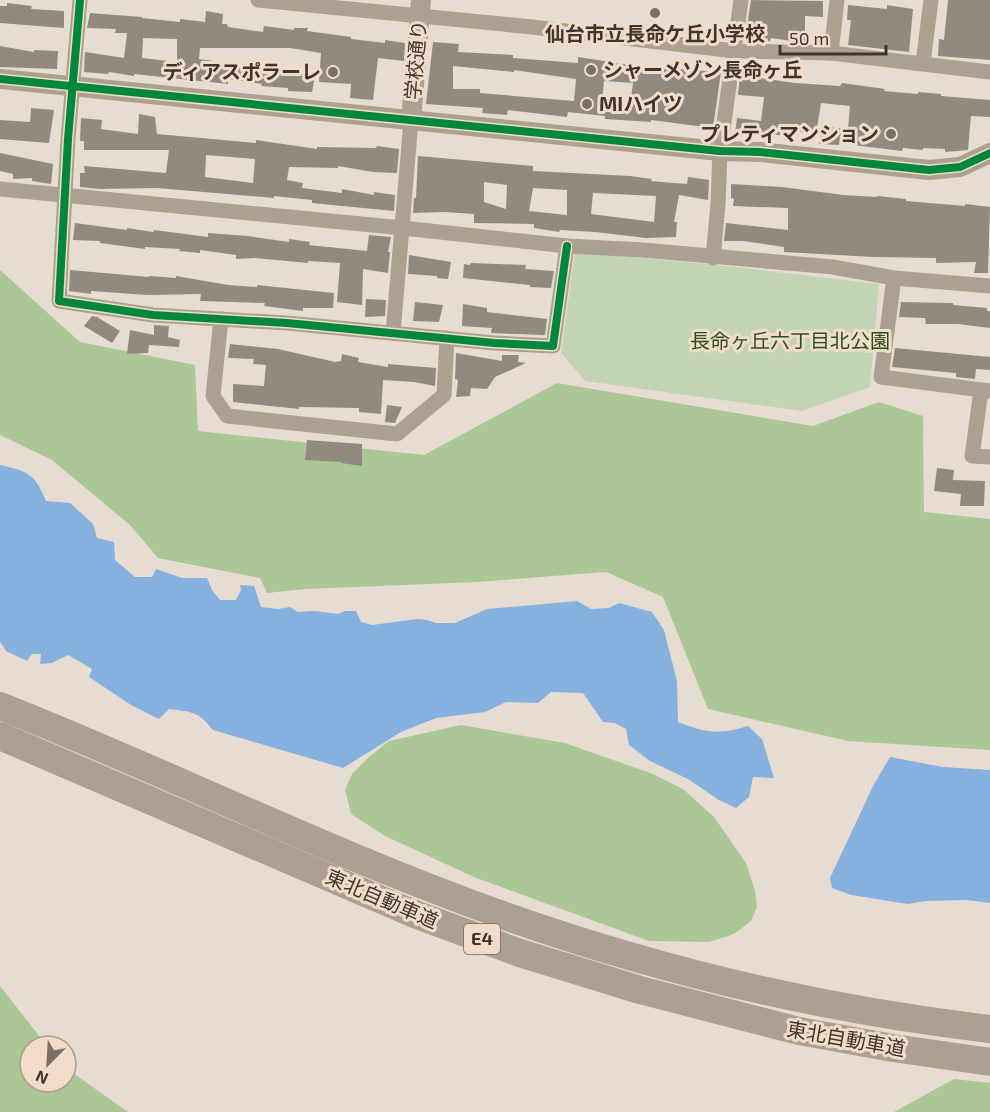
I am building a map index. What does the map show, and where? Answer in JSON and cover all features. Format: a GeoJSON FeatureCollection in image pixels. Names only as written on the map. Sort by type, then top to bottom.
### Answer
{"type":"FeatureCollection","features":[{"type":"Feature","properties":{"kind":"highway","name":"東北自動車道"},"geometry":{"type":"LineString","coordinates":[[0,706],[344,853],[492,911],[586,944],[659,965],[822,1002],[990,1029]]}},
{"type":"Feature","properties":{"kind":"highway","name":"東北自動車道"},"geometry":{"type":"LineString","coordinates":[[0,736],[412,913],[520,952],[640,990],[799,1031],[990,1062]]}},
{"type":"Feature","properties":{"kind":"street"},"geometry":{"type":"LineString","coordinates":[[80,0],[64,194],[58,301],[153,315],[553,346],[567,246]]}},
{"type":"Feature","properties":{"kind":"street"},"geometry":{"type":"LineString","coordinates":[[258,0],[420,8],[735,51],[831,53],[990,72]]}},
{"type":"Feature","properties":{"kind":"street"},"geometry":{"type":"LineString","coordinates":[[713,258],[720,151],[741,0]]}},
{"type":"Feature","properties":{"kind":"street"},"geometry":{"type":"LineString","coordinates":[[831,53],[837,0]]}},
{"type":"Feature","properties":{"kind":"street"},"geometry":{"type":"LineString","coordinates":[[923,63],[931,0]]}},
{"type":"Feature","properties":{"kind":"street","name":"学校通り"},"geometry":{"type":"LineString","coordinates":[[411,121],[420,8]]}},
{"type":"Feature","properties":{"kind":"street"},"geometry":{"type":"LineString","coordinates":[[0,79],[929,170],[960,167],[990,153]]}},
{"type":"Feature","properties":{"kind":"street"},"geometry":{"type":"LineString","coordinates":[[393,333],[411,121]]}},
{"type":"Feature","properties":{"kind":"street"},"geometry":{"type":"LineString","coordinates":[[0,189],[567,246],[643,250],[833,267],[894,278],[990,286]]}},
{"type":"Feature","properties":{"kind":"street"},"geometry":{"type":"LineString","coordinates":[[894,278],[881,377],[986,391],[972,456],[990,457]]}},
{"type":"Feature","properties":{"kind":"street"},"geometry":{"type":"LineString","coordinates":[[221,319],[213,396],[227,416],[397,434],[444,395],[447,338]]}},
{"type":"Feature","properties":{"kind":"green space","name":"長命ヶ丘六丁目北公園"},"geometry":{"type":"Polygon","coordinates":[[[575,252],[718,265],[879,284],[870,387],[802,411],[585,381],[561,353],[575,252]]]}},
{"type":"Feature","properties":{"kind":"green space"},"geometry":{"type":"Polygon","coordinates":[[[0,270],[80,342],[195,365],[198,431],[424,455],[557,383],[813,426],[879,402],[923,416],[924,512],[990,519],[990,750],[848,741],[708,709],[663,597],[606,572],[477,582],[305,589],[267,593],[260,578],[158,558],[130,525],[52,460],[0,435],[0,270]]]}},
{"type":"Feature","properties":{"kind":"green space"},"geometry":{"type":"Polygon","coordinates":[[[461,725],[565,743],[653,774],[683,789],[714,817],[746,863],[755,891],[757,907],[751,921],[734,934],[709,942],[649,941],[474,877],[385,836],[351,814],[345,790],[352,774],[369,757],[389,741],[461,725]]]}},
{"type":"Feature","properties":{"kind":"green space"},"geometry":{"type":"Polygon","coordinates":[[[0,986],[38,1034],[18,1034],[18,1094],[78,1094],[78,1077],[128,1112],[0,1112],[0,986]]]}},
{"type":"Feature","properties":{"kind":"green space"},"geometry":{"type":"Polygon","coordinates":[[[954,1079],[990,1083],[990,1112],[894,1112],[954,1079]]]}},
{"type":"Feature","properties":{"kind":"water"},"geometry":{"type":"Polygon","coordinates":[[[0,465],[29,475],[38,485],[46,501],[70,503],[93,524],[97,538],[114,542],[115,560],[135,577],[152,577],[156,569],[182,578],[207,578],[212,590],[220,600],[236,600],[241,590],[240,585],[254,586],[261,607],[278,609],[290,607],[298,612],[315,611],[338,614],[345,611],[356,611],[361,622],[372,625],[417,619],[436,623],[455,623],[487,609],[577,601],[591,609],[609,608],[619,603],[652,612],[664,630],[677,681],[678,722],[713,732],[748,726],[762,739],[774,778],[753,777],[749,797],[736,808],[719,800],[688,779],[650,761],[629,745],[626,729],[615,723],[603,722],[583,693],[551,692],[538,703],[506,702],[485,712],[436,718],[401,732],[343,768],[213,730],[199,716],[189,712],[169,709],[159,719],[131,705],[89,677],[92,669],[68,655],[52,663],[40,664],[41,654],[32,654],[27,661],[6,651],[0,642],[0,465]]]}},
{"type":"Feature","properties":{"kind":"water"},"geometry":{"type":"Polygon","coordinates":[[[890,757],[943,767],[990,770],[990,903],[967,900],[925,901],[908,904],[851,895],[832,888],[830,878],[873,786],[890,757]]]}},
{"type":"Feature","properties":{"kind":"building"},"geometry":{"type":"Polygon","coordinates":[[[751,0],[823,1],[823,17],[805,16],[805,43],[771,38],[770,41],[745,40],[751,0]]]}},
{"type":"Feature","properties":{"kind":"building"},"geometry":{"type":"Polygon","coordinates":[[[948,0],[990,0],[990,60],[938,56],[939,39],[944,40],[948,0]]]}},
{"type":"Feature","properties":{"kind":"building"},"geometry":{"type":"Polygon","coordinates":[[[7,3],[32,6],[31,9],[64,11],[64,28],[0,23],[0,6],[7,6],[7,3]]]}},
{"type":"Feature","properties":{"kind":"building"},"geometry":{"type":"Polygon","coordinates":[[[848,5],[887,9],[887,5],[913,9],[909,52],[848,45],[851,20],[847,20],[848,5]]]}},
{"type":"Feature","properties":{"kind":"building"},"geometry":{"type":"Polygon","coordinates":[[[206,11],[223,14],[222,24],[227,24],[228,27],[263,32],[264,26],[294,30],[294,28],[308,28],[307,31],[351,37],[351,39],[405,43],[404,61],[378,58],[373,100],[350,98],[351,84],[319,82],[321,53],[290,48],[200,48],[199,59],[315,76],[312,92],[288,91],[288,88],[261,86],[262,84],[228,79],[228,84],[134,74],[134,76],[109,72],[108,74],[84,72],[85,52],[124,58],[127,33],[115,33],[116,29],[87,28],[90,13],[180,22],[180,19],[205,22],[206,11]],[[143,38],[142,58],[177,62],[177,39],[143,38]]]}},
{"type":"Feature","properties":{"kind":"building"},"geometry":{"type":"Polygon","coordinates":[[[433,42],[459,44],[458,52],[513,55],[513,58],[578,63],[578,57],[636,66],[666,69],[666,65],[676,66],[677,69],[721,72],[713,128],[651,120],[651,122],[605,119],[605,116],[568,112],[567,117],[508,110],[507,115],[482,113],[483,108],[426,104],[433,42]],[[453,66],[453,89],[480,89],[480,93],[574,101],[576,79],[514,70],[514,72],[453,66]],[[604,81],[602,102],[630,105],[633,83],[604,81]]]}},
{"type":"Feature","properties":{"kind":"building"},"geometry":{"type":"Polygon","coordinates":[[[0,46],[34,52],[34,50],[58,51],[57,69],[0,67],[0,46]]]}},
{"type":"Feature","properties":{"kind":"building"},"geometry":{"type":"Polygon","coordinates":[[[740,75],[795,83],[840,86],[842,83],[885,89],[884,91],[918,94],[918,92],[990,100],[990,117],[971,116],[968,150],[945,152],[945,149],[903,148],[902,151],[853,145],[840,136],[839,145],[819,144],[822,126],[848,129],[850,106],[821,103],[816,134],[786,129],[785,136],[749,131],[748,136],[735,135],[737,118],[761,121],[764,97],[738,95],[740,75]]]}},
{"type":"Feature","properties":{"kind":"building"},"geometry":{"type":"Polygon","coordinates":[[[31,108],[54,110],[49,143],[0,139],[0,120],[30,122],[31,108]]]}},
{"type":"Feature","properties":{"kind":"building"},"geometry":{"type":"Polygon","coordinates":[[[139,114],[155,117],[157,134],[256,143],[256,140],[317,149],[317,147],[376,148],[377,146],[399,149],[397,173],[373,172],[338,166],[338,168],[289,167],[287,180],[303,183],[302,188],[342,193],[342,189],[374,195],[374,192],[395,195],[394,211],[312,203],[312,200],[274,196],[274,198],[157,188],[80,187],[80,173],[85,173],[84,166],[166,173],[169,150],[84,150],[84,141],[80,141],[81,118],[102,120],[101,129],[138,134],[139,114]],[[206,155],[205,177],[253,183],[255,159],[206,155]]]}},
{"type":"Feature","properties":{"kind":"building"},"geometry":{"type":"Polygon","coordinates":[[[0,153],[53,164],[51,184],[32,181],[32,178],[13,179],[13,174],[0,171],[0,153]]]}},
{"type":"Feature","properties":{"kind":"building"},"geometry":{"type":"Polygon","coordinates":[[[418,156],[533,166],[533,171],[630,176],[652,179],[651,181],[687,184],[688,177],[709,180],[708,200],[679,195],[674,222],[677,222],[676,237],[646,238],[595,232],[560,230],[559,232],[534,228],[534,224],[474,223],[474,214],[413,213],[414,198],[416,198],[418,156]],[[484,182],[484,202],[506,209],[507,185],[484,182]],[[533,188],[529,211],[567,215],[567,190],[533,188]],[[593,193],[591,214],[654,222],[656,196],[593,193]]]}},
{"type":"Feature","properties":{"kind":"building"},"geometry":{"type":"Polygon","coordinates":[[[731,184],[990,207],[988,273],[974,273],[976,262],[936,263],[936,258],[784,252],[784,247],[743,241],[724,241],[726,223],[788,230],[788,208],[733,206],[731,184]]]}},
{"type":"Feature","properties":{"kind":"building"},"geometry":{"type":"Polygon","coordinates":[[[75,223],[208,237],[208,233],[289,242],[289,239],[310,242],[309,245],[367,251],[369,235],[391,237],[388,273],[363,269],[362,305],[337,302],[340,263],[236,259],[236,255],[200,250],[200,253],[179,251],[180,249],[145,247],[145,249],[100,243],[100,241],[73,240],[75,223]]]}},
{"type":"Feature","properties":{"kind":"building"},"geometry":{"type":"Polygon","coordinates":[[[409,255],[451,262],[448,279],[408,274],[409,255]]]}},
{"type":"Feature","properties":{"kind":"building"},"geometry":{"type":"Polygon","coordinates":[[[471,263],[526,265],[525,269],[554,271],[551,288],[463,278],[464,264],[470,265],[471,263]]]}},
{"type":"Feature","properties":{"kind":"building"},"geometry":{"type":"Polygon","coordinates":[[[70,270],[149,277],[176,278],[176,276],[228,285],[257,287],[257,285],[334,293],[333,308],[303,308],[303,311],[264,306],[265,303],[200,301],[201,294],[147,295],[91,291],[91,294],[69,291],[70,270]]]}},
{"type":"Feature","properties":{"kind":"building"},"geometry":{"type":"Polygon","coordinates":[[[366,299],[386,300],[385,316],[365,317],[366,299]]]}},
{"type":"Feature","properties":{"kind":"building"},"geometry":{"type":"Polygon","coordinates":[[[415,302],[443,305],[439,322],[413,321],[415,302]]]}},
{"type":"Feature","properties":{"kind":"building"},"geometry":{"type":"Polygon","coordinates":[[[901,302],[953,303],[953,305],[987,308],[987,311],[990,311],[990,328],[958,324],[926,324],[925,318],[899,317],[901,302]]]}},
{"type":"Feature","properties":{"kind":"building"},"geometry":{"type":"Polygon","coordinates":[[[463,304],[487,308],[487,312],[547,319],[545,335],[491,333],[492,328],[462,326],[463,304]]]}},
{"type":"Feature","properties":{"kind":"building"},"geometry":{"type":"Polygon","coordinates":[[[92,316],[120,331],[112,343],[84,326],[92,316]]]}},
{"type":"Feature","properties":{"kind":"building"},"geometry":{"type":"Polygon","coordinates":[[[154,325],[169,326],[168,337],[180,340],[179,347],[149,345],[148,353],[127,354],[130,330],[154,335],[154,325]]]}},
{"type":"Feature","properties":{"kind":"building"},"geometry":{"type":"Polygon","coordinates":[[[230,344],[278,349],[335,362],[341,361],[342,354],[359,358],[358,362],[388,367],[388,364],[436,368],[435,386],[383,380],[381,414],[359,412],[359,408],[299,407],[299,409],[233,402],[233,384],[264,386],[266,365],[253,364],[254,359],[228,358],[230,344]]]}},
{"type":"Feature","properties":{"kind":"building"},"geometry":{"type":"Polygon","coordinates":[[[895,348],[990,357],[990,370],[976,369],[975,379],[956,377],[956,373],[892,367],[895,348]]]}},
{"type":"Feature","properties":{"kind":"building"},"geometry":{"type":"Polygon","coordinates":[[[456,353],[502,361],[502,355],[519,355],[518,362],[526,363],[495,377],[487,389],[471,388],[470,396],[456,397],[458,380],[455,379],[456,353]]]}},
{"type":"Feature","properties":{"kind":"building"},"geometry":{"type":"Polygon","coordinates":[[[387,405],[402,407],[395,423],[385,422],[387,405]]]}},
{"type":"Feature","properties":{"kind":"building"},"geometry":{"type":"Polygon","coordinates":[[[307,440],[362,444],[362,466],[305,460],[307,440]]]}},
{"type":"Feature","properties":{"kind":"building"},"geometry":{"type":"Polygon","coordinates":[[[937,468],[954,470],[953,480],[985,481],[984,506],[960,506],[961,494],[934,491],[937,468]]]}},
{"type":"Feature","properties":{"kind":"cycle path"},"geometry":{"type":"LineString","coordinates":[[80,0],[68,139],[59,301],[153,315],[287,323],[494,343],[553,346],[567,246]]}},
{"type":"Feature","properties":{"kind":"cycle path"},"geometry":{"type":"LineString","coordinates":[[0,79],[929,170],[960,167],[990,153]]}},
{"type":"Feature","properties":{"kind":"place","name":"仙台市立長命ケ丘小学校"},"geometry":{"type":"Point","coordinates":[655,13]}},
{"type":"Feature","properties":{"kind":"place","name":"シャーメゾン長命ヶ丘"},"geometry":{"type":"Point","coordinates":[591,70]}},
{"type":"Feature","properties":{"kind":"place","name":"ディアスポラーレ"},"geometry":{"type":"Point","coordinates":[333,72]}},
{"type":"Feature","properties":{"kind":"place","name":"MIハイツ"},"geometry":{"type":"Point","coordinates":[587,104]}},
{"type":"Feature","properties":{"kind":"place","name":"プレティマンション"},"geometry":{"type":"Point","coordinates":[891,134]}}]}
